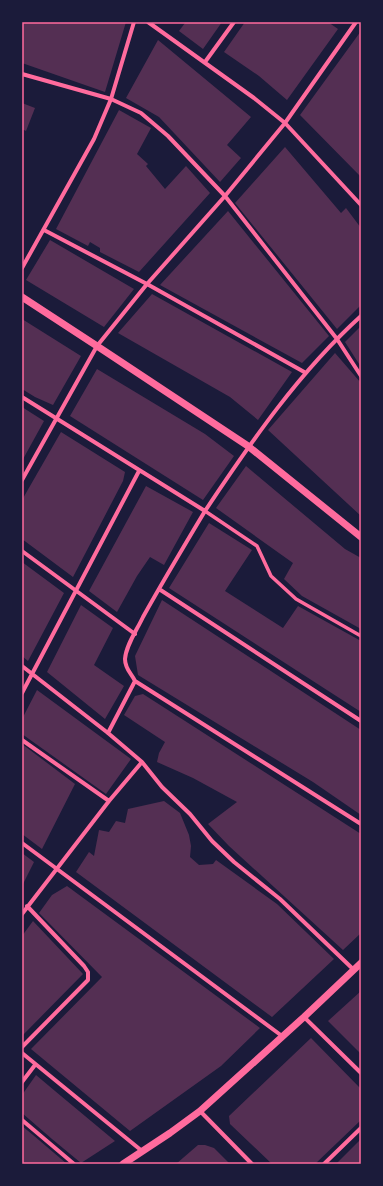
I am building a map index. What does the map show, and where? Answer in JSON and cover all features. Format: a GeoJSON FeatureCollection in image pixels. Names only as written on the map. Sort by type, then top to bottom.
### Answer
{"type":"FeatureCollection","features":[{"type":"Feature","properties":{"kind":"street"},"geometry":{"type":"LineString","coordinates":[[22,268],[94,139],[111,99],[134,22]]}},
{"type":"Feature","properties":{"kind":"street"},"geometry":{"type":"LineString","coordinates":[[148,22],[205,62],[286,123],[361,206]]}},
{"type":"Feature","properties":{"kind":"street"},"geometry":{"type":"LineString","coordinates":[[205,62],[234,22]]}},
{"type":"Feature","properties":{"kind":"street"},"geometry":{"type":"LineString","coordinates":[[22,480],[98,346],[147,284],[225,196],[286,123],[356,22]]}},
{"type":"Feature","properties":{"kind":"street"},"geometry":{"type":"LineString","coordinates":[[22,74],[111,99],[141,113],[163,132],[225,196],[337,339],[361,376]]}},
{"type":"Feature","properties":{"kind":"street"},"geometry":{"type":"LineString","coordinates":[[44,230],[147,284],[306,374]]}},
{"type":"Feature","properties":{"kind":"street"},"geometry":{"type":"LineString","coordinates":[[22,297],[248,446],[361,537]]}},
{"type":"Feature","properties":{"kind":"street"},"geometry":{"type":"LineString","coordinates":[[361,316],[337,339],[306,374],[248,446],[205,511],[159,589],[135,634],[125,658],[126,668],[135,681],[361,824]]}},
{"type":"Feature","properties":{"kind":"street"},"geometry":{"type":"LineString","coordinates":[[22,397],[205,511],[257,546],[271,576],[296,599],[361,636]]}},
{"type":"Feature","properties":{"kind":"street"},"geometry":{"type":"LineString","coordinates":[[22,693],[139,471]]}},
{"type":"Feature","properties":{"kind":"street"},"geometry":{"type":"LineString","coordinates":[[22,551],[135,634]]}},
{"type":"Feature","properties":{"kind":"street"},"geometry":{"type":"LineString","coordinates":[[159,589],[361,721]]}},
{"type":"Feature","properties":{"kind":"street"},"geometry":{"type":"LineString","coordinates":[[22,666],[108,733],[142,762],[162,786],[190,814],[212,841],[234,862],[280,899],[354,970]]}},
{"type":"Feature","properties":{"kind":"street"},"geometry":{"type":"LineString","coordinates":[[108,733],[135,681]]}},
{"type":"Feature","properties":{"kind":"street"},"geometry":{"type":"LineString","coordinates":[[22,740],[109,801]]}},
{"type":"Feature","properties":{"kind":"street"},"geometry":{"type":"LineString","coordinates":[[22,914],[109,801],[142,762]]}},
{"type":"Feature","properties":{"kind":"street"},"geometry":{"type":"LineString","coordinates":[[22,842],[282,1036]]}},
{"type":"Feature","properties":{"kind":"street"},"geometry":{"type":"LineString","coordinates":[[22,1047],[88,980],[88,972],[84,966],[27,906]]}},
{"type":"Feature","properties":{"kind":"street"},"geometry":{"type":"LineString","coordinates":[[123,1164],[200,1111],[361,963]]}},
{"type":"Feature","properties":{"kind":"street"},"geometry":{"type":"LineString","coordinates":[[304,1017],[361,1073]]}},
{"type":"Feature","properties":{"kind":"street"},"geometry":{"type":"LineString","coordinates":[[22,1053],[142,1151]]}},
{"type":"Feature","properties":{"kind":"street"},"geometry":{"type":"LineString","coordinates":[[22,1082],[35,1064]]}},
{"type":"Feature","properties":{"kind":"street"},"geometry":{"type":"LineString","coordinates":[[200,1111],[252,1164]]}},
{"type":"Feature","properties":{"kind":"street"},"geometry":{"type":"LineString","coordinates":[[22,1120],[74,1164]]}},
{"type":"Feature","properties":{"kind":"street"},"geometry":{"type":"LineString","coordinates":[[324,1164],[361,1128]]}},
{"type":"Feature","properties":{"kind":"building"},"geometry":{"type":"Polygon","coordinates":[[[22,22],[126,22],[105,92],[22,63],[22,22]]]}},
{"type":"Feature","properties":{"kind":"building"},"geometry":{"type":"Polygon","coordinates":[[[183,22],[222,22],[203,49],[179,31],[185,23],[183,22]]]}},
{"type":"Feature","properties":{"kind":"building"},"geometry":{"type":"Polygon","coordinates":[[[245,22],[328,22],[338,29],[287,100],[259,76],[224,52],[245,22]]]}},
{"type":"Feature","properties":{"kind":"building"},"geometry":{"type":"Polygon","coordinates":[[[361,31],[361,177],[300,115],[361,31]]]}},
{"type":"Feature","properties":{"kind":"building"},"geometry":{"type":"Polygon","coordinates":[[[158,40],[251,117],[227,145],[241,158],[220,182],[159,117],[126,98],[158,40]]]}},
{"type":"Feature","properties":{"kind":"building"},"geometry":{"type":"Polygon","coordinates":[[[22,103],[35,108],[26,131],[22,129],[22,103]]]}},
{"type":"Feature","properties":{"kind":"building"},"geometry":{"type":"Polygon","coordinates":[[[119,110],[151,128],[137,154],[148,164],[146,166],[165,189],[186,166],[210,193],[139,272],[100,252],[100,248],[90,242],[88,246],[56,229],[119,110]]]}},
{"type":"Feature","properties":{"kind":"building"},"geometry":{"type":"Polygon","coordinates":[[[285,147],[341,213],[346,208],[361,228],[361,305],[337,329],[235,203],[285,147]]]}},
{"type":"Feature","properties":{"kind":"building"},"geometry":{"type":"Polygon","coordinates":[[[228,211],[329,336],[302,363],[160,285],[228,211]]]}},
{"type":"Feature","properties":{"kind":"building"},"geometry":{"type":"Polygon","coordinates":[[[50,240],[134,289],[104,327],[26,280],[50,240]]]}},
{"type":"Feature","properties":{"kind":"building"},"geometry":{"type":"Polygon","coordinates":[[[152,294],[292,372],[258,420],[230,397],[118,333],[152,294]]]}},
{"type":"Feature","properties":{"kind":"building"},"geometry":{"type":"Polygon","coordinates":[[[22,319],[81,356],[53,405],[22,389],[22,319]]]}},
{"type":"Feature","properties":{"kind":"building"},"geometry":{"type":"Polygon","coordinates":[[[361,326],[361,367],[345,342],[361,326]]]}},
{"type":"Feature","properties":{"kind":"building"},"geometry":{"type":"Polygon","coordinates":[[[335,353],[361,383],[361,516],[268,430],[335,353]]]}},
{"type":"Feature","properties":{"kind":"building"},"geometry":{"type":"Polygon","coordinates":[[[97,369],[205,434],[234,456],[203,500],[70,416],[97,369]]]}},
{"type":"Feature","properties":{"kind":"building"},"geometry":{"type":"Polygon","coordinates":[[[22,407],[44,421],[22,461],[22,407]]]}},
{"type":"Feature","properties":{"kind":"building"},"geometry":{"type":"Polygon","coordinates":[[[61,432],[125,472],[123,481],[73,577],[22,539],[22,500],[61,432]]]}},
{"type":"Feature","properties":{"kind":"building"},"geometry":{"type":"Polygon","coordinates":[[[246,466],[345,549],[361,558],[361,629],[302,596],[284,579],[293,563],[216,508],[246,466]]]}},
{"type":"Feature","properties":{"kind":"building"},"geometry":{"type":"Polygon","coordinates":[[[146,486],[193,512],[164,565],[150,557],[137,576],[117,612],[89,591],[146,486]]]}},
{"type":"Feature","properties":{"kind":"building"},"geometry":{"type":"Polygon","coordinates":[[[209,523],[252,550],[225,591],[283,628],[298,606],[361,641],[361,712],[169,588],[209,523]]]}},
{"type":"Feature","properties":{"kind":"building"},"geometry":{"type":"Polygon","coordinates":[[[22,562],[64,593],[28,661],[22,656],[22,562]]]}},
{"type":"Feature","properties":{"kind":"building"},"geometry":{"type":"Polygon","coordinates":[[[162,600],[361,730],[361,815],[313,782],[138,675],[135,656],[162,600]]]}},
{"type":"Feature","properties":{"kind":"building"},"geometry":{"type":"Polygon","coordinates":[[[81,605],[113,628],[94,665],[124,686],[105,719],[47,672],[81,605]]]}},
{"type":"Feature","properties":{"kind":"building"},"geometry":{"type":"Polygon","coordinates":[[[37,690],[131,759],[106,794],[22,734],[22,719],[37,690]]]}},
{"type":"Feature","properties":{"kind":"building"},"geometry":{"type":"Polygon","coordinates":[[[143,694],[361,834],[361,933],[343,950],[229,846],[208,824],[237,802],[193,778],[157,762],[159,753],[165,742],[124,715],[135,696],[143,694]]]}},
{"type":"Feature","properties":{"kind":"building"},"geometry":{"type":"Polygon","coordinates":[[[22,744],[75,784],[42,849],[22,834],[22,744]]]}},
{"type":"Feature","properties":{"kind":"building"},"geometry":{"type":"Polygon","coordinates":[[[164,801],[180,813],[189,835],[191,846],[190,857],[199,865],[213,864],[216,860],[277,904],[334,959],[272,1017],[76,872],[89,852],[94,856],[99,830],[109,832],[116,821],[125,823],[128,809],[164,801]]]}},
{"type":"Feature","properties":{"kind":"building"},"geometry":{"type":"Polygon","coordinates":[[[22,853],[34,862],[22,886],[22,853]]]}},
{"type":"Feature","properties":{"kind":"building"},"geometry":{"type":"Polygon","coordinates":[[[67,886],[260,1028],[221,1066],[130,1131],[31,1049],[102,977],[39,913],[52,895],[67,886]]]}},
{"type":"Feature","properties":{"kind":"building"},"geometry":{"type":"Polygon","coordinates":[[[33,921],[83,974],[22,1036],[22,936],[33,921]]]}},
{"type":"Feature","properties":{"kind":"building"},"geometry":{"type":"Polygon","coordinates":[[[361,991],[361,1054],[328,1021],[361,991]]]}},
{"type":"Feature","properties":{"kind":"building"},"geometry":{"type":"Polygon","coordinates":[[[311,1038],[361,1089],[361,1120],[315,1164],[272,1164],[230,1124],[229,1116],[311,1038]]]}},
{"type":"Feature","properties":{"kind":"building"},"geometry":{"type":"Polygon","coordinates":[[[36,1075],[115,1141],[81,1163],[52,1139],[22,1113],[22,1095],[36,1075]]]}},
{"type":"Feature","properties":{"kind":"building"},"geometry":{"type":"Polygon","coordinates":[[[22,1126],[33,1135],[67,1164],[22,1164],[22,1126]]]}},
{"type":"Feature","properties":{"kind":"building"},"geometry":{"type":"Polygon","coordinates":[[[361,1139],[361,1164],[336,1164],[361,1139]]]}},
{"type":"Feature","properties":{"kind":"building"},"geometry":{"type":"Polygon","coordinates":[[[198,1145],[205,1145],[214,1148],[230,1164],[176,1164],[198,1145]]]}}]}
